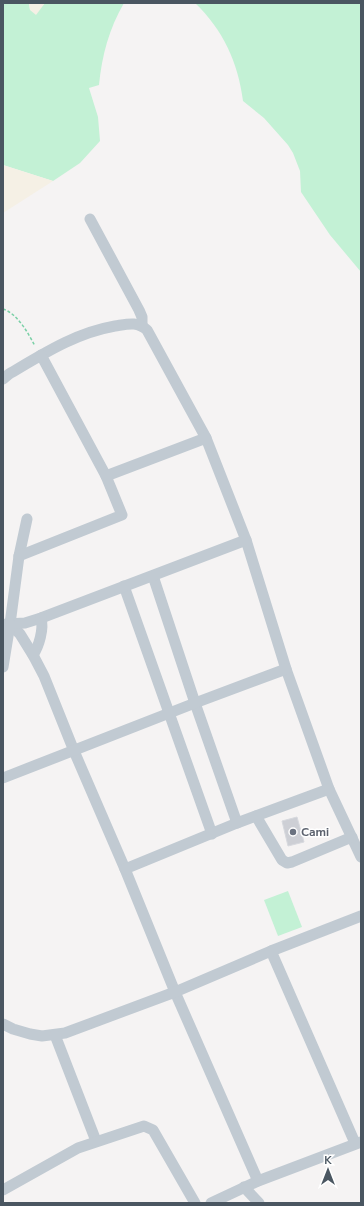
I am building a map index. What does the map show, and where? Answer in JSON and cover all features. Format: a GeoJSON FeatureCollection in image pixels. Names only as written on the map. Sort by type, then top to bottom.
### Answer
{"type":"FeatureCollection","features":[{"type":"Feature","properties":{"kind":"street"},"geometry":{"type":"LineString","coordinates":[[90,219],[139,310],[142,317],[142,326]]}},
{"type":"Feature","properties":{"kind":"street"},"geometry":{"type":"LineString","coordinates":[[3,379],[41,355],[72,338],[102,328],[135,323],[147,330],[206,438],[246,540],[286,669],[329,789],[361,857]]}},
{"type":"Feature","properties":{"kind":"street"},"geometry":{"type":"LineString","coordinates":[[19,556],[122,515],[106,476],[41,355]]}},
{"type":"Feature","properties":{"kind":"street"},"geometry":{"type":"LineString","coordinates":[[106,476],[206,438]]}},
{"type":"Feature","properties":{"kind":"street"},"geometry":{"type":"LineString","coordinates":[[3,667],[6,624],[27,519]]}},
{"type":"Feature","properties":{"kind":"street"},"geometry":{"type":"LineString","coordinates":[[6,624],[25,623],[41,618],[246,540]]}},
{"type":"Feature","properties":{"kind":"street"},"geometry":{"type":"LineString","coordinates":[[153,576],[237,823]]}},
{"type":"Feature","properties":{"kind":"street"},"geometry":{"type":"LineString","coordinates":[[124,586],[212,834]]}},
{"type":"Feature","properties":{"kind":"street"},"geometry":{"type":"LineString","coordinates":[[33,655],[37,650],[43,624],[41,618]]}},
{"type":"Feature","properties":{"kind":"street"},"geometry":{"type":"LineString","coordinates":[[6,624],[20,634],[44,676],[175,992],[258,1180]]}},
{"type":"Feature","properties":{"kind":"street"},"geometry":{"type":"LineString","coordinates":[[3,778],[286,669]]}},
{"type":"Feature","properties":{"kind":"street"},"geometry":{"type":"LineString","coordinates":[[125,869],[237,823],[329,789]]}},
{"type":"Feature","properties":{"kind":"street"},"geometry":{"type":"LineString","coordinates":[[256,816],[282,860],[287,862],[292,862],[352,838]]}},
{"type":"Feature","properties":{"kind":"street"},"geometry":{"type":"LineString","coordinates":[[3,1024],[12,1029],[42,1036],[65,1033],[175,992],[271,950],[361,916]]}},
{"type":"Feature","properties":{"kind":"street"},"geometry":{"type":"LineString","coordinates":[[211,1203],[258,1180],[358,1143],[271,950]]}},
{"type":"Feature","properties":{"kind":"street"},"geometry":{"type":"LineString","coordinates":[[55,1035],[96,1141]]}},
{"type":"Feature","properties":{"kind":"street"},"geometry":{"type":"LineString","coordinates":[[3,1190],[78,1148],[144,1126],[150,1127],[153,1130],[195,1203]]}},
{"type":"Feature","properties":{"kind":"street"},"geometry":{"type":"LineString","coordinates":[[244,1187],[259,1203]]}},
{"type":"Feature","properties":{"kind":"path"},"geometry":{"type":"LineString","coordinates":[[3,309],[17,320],[41,355]]}},
{"type":"Feature","properties":{"kind":"green space"},"geometry":{"type":"Polygon","coordinates":[[[3,3],[29,3],[30,10],[41,7],[45,3],[124,3],[110,32],[102,63],[99,85],[89,88],[98,117],[100,141],[80,163],[53,181],[3,165],[3,3]]]}},
{"type":"Feature","properties":{"kind":"green space"},"geometry":{"type":"Polygon","coordinates":[[[195,3],[361,3],[361,272],[330,235],[301,192],[300,171],[288,145],[264,118],[243,101],[241,87],[228,48],[214,24],[195,3]]]}},
{"type":"Feature","properties":{"kind":"green space"},"geometry":{"type":"Polygon","coordinates":[[[288,891],[302,927],[278,936],[264,900],[288,891]]]}},
{"type":"Feature","properties":{"kind":"sand"},"geometry":{"type":"Polygon","coordinates":[[[29,3],[45,3],[36,15],[30,10],[29,3]]]}},
{"type":"Feature","properties":{"kind":"sand"},"geometry":{"type":"Polygon","coordinates":[[[3,165],[53,181],[3,213],[3,165]]]}},
{"type":"Feature","properties":{"kind":"building","name":"Cami"},"geometry":{"type":"Polygon","coordinates":[[[297,817],[304,842],[288,846],[282,821],[297,817]]]}},
{"type":"Feature","properties":{"kind":"place","name":"Cami"},"geometry":{"type":"Point","coordinates":[293,832]}}]}
